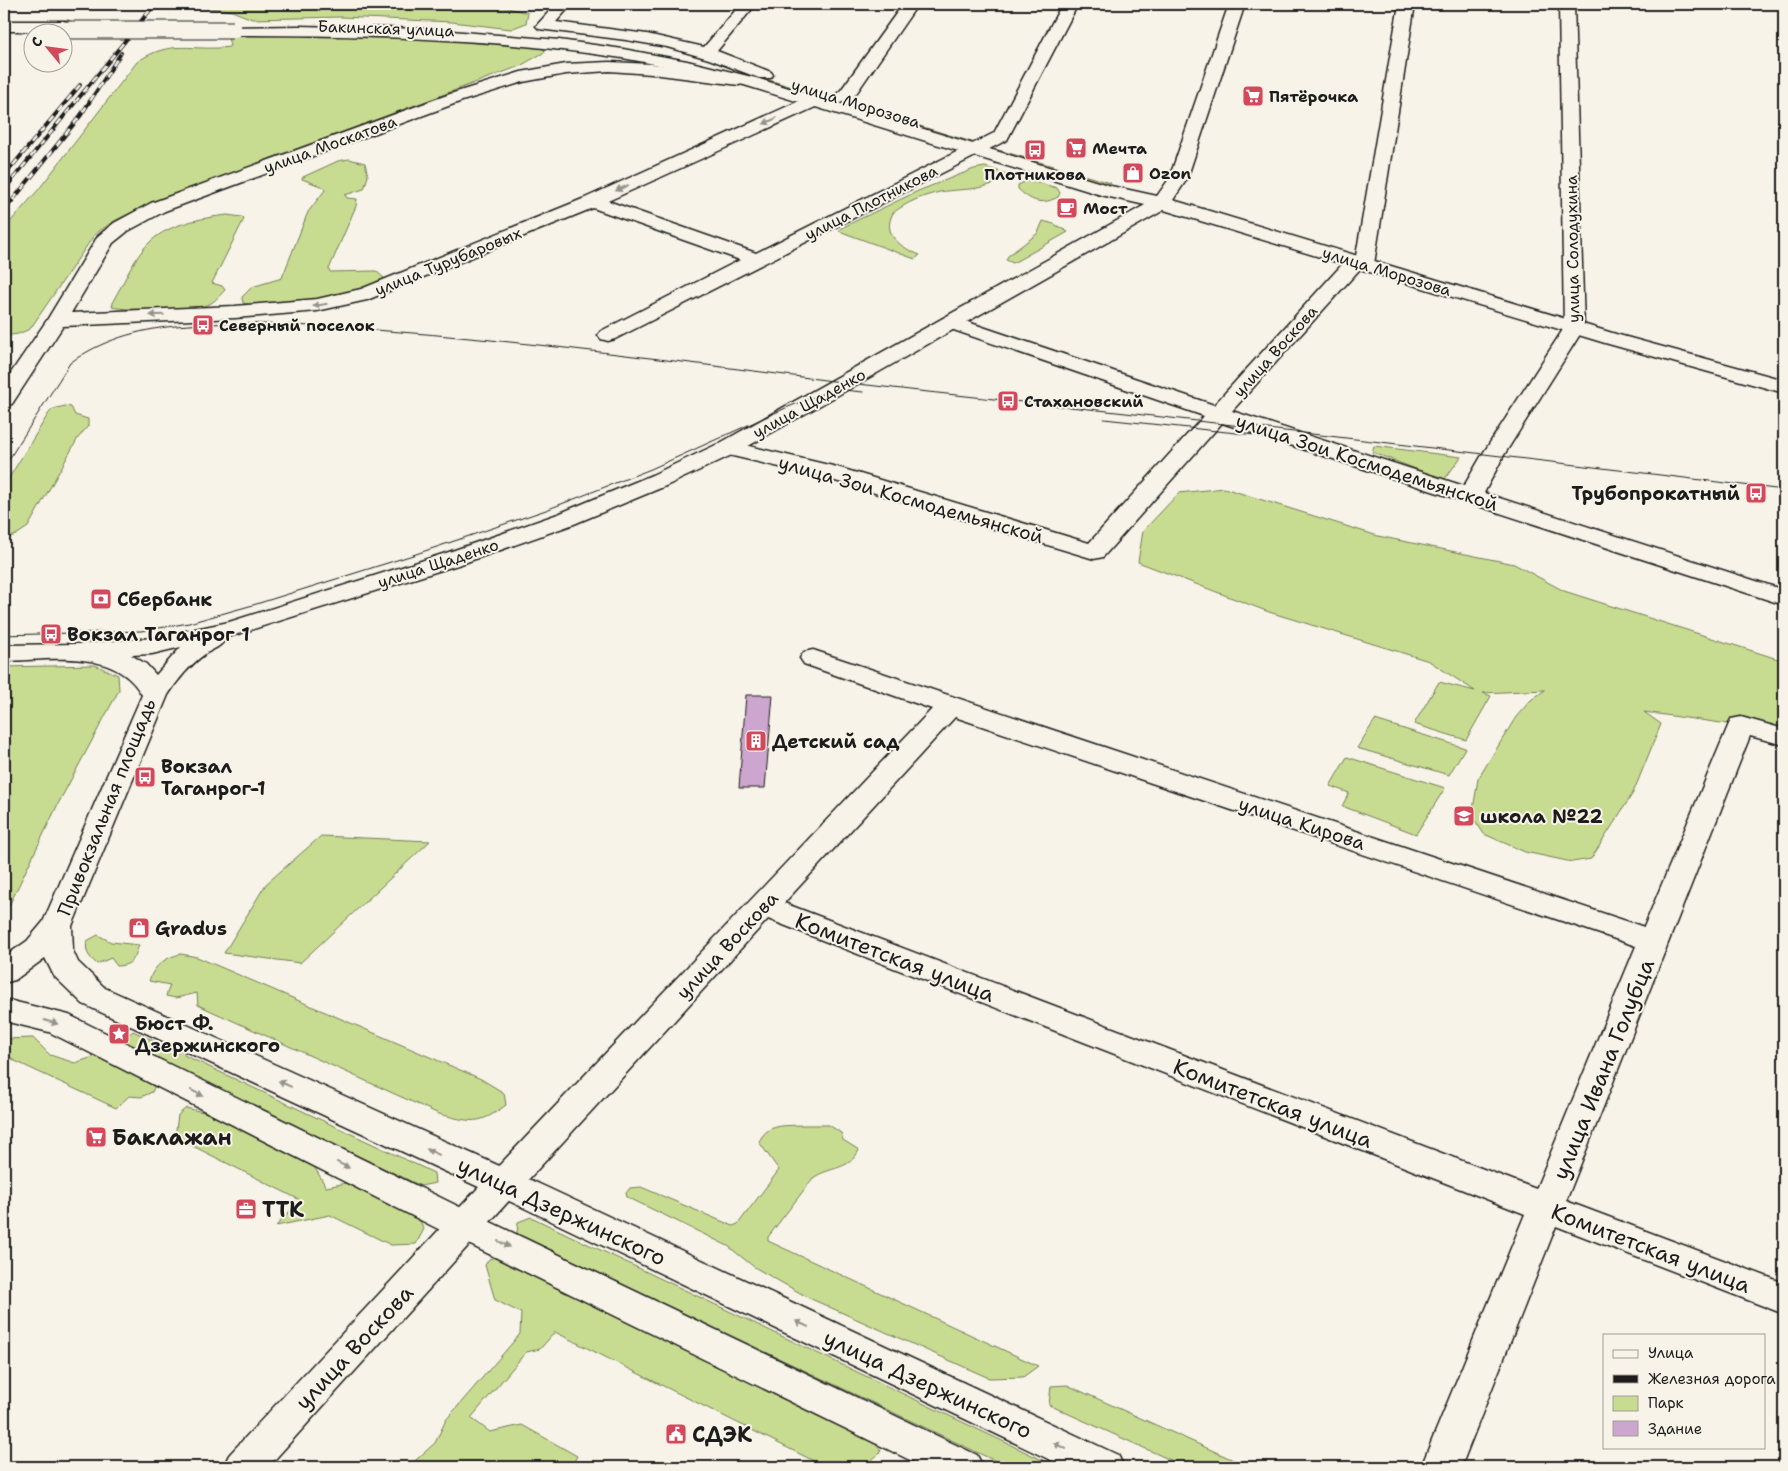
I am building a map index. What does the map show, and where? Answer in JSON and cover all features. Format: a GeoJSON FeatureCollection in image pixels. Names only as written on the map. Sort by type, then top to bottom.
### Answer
{"type":"FeatureCollection","features":[{"type":"Feature","properties":{"kind":"street"},"geometry":{"type":"LineString","coordinates":[[707,53],[750,4]]}},
{"type":"Feature","properties":{"kind":"street"},"geometry":{"type":"LineString","coordinates":[[840,98],[846,94],[910,4]]}},
{"type":"Feature","properties":{"kind":"street","name":"улица Плотникова"},"geometry":{"type":"LineString","coordinates":[[608,335],[1001,136],[1070,4]]}},
{"type":"Feature","properties":{"kind":"street","name":"улица Щаденко"},"geometry":{"type":"LineString","coordinates":[[76,652],[152,646],[234,628],[521,535],[660,480],[728,448],[952,323],[1162,203],[1178,179],[1237,4]]}},
{"type":"Feature","properties":{"kind":"street"},"geometry":{"type":"LineString","coordinates":[[1360,263],[1407,4]]}},
{"type":"Feature","properties":{"kind":"street","name":"улица Солодухина"},"geometry":{"type":"LineString","coordinates":[[1471,495],[1493,455],[1574,328],[1566,4]]}},
{"type":"Feature","properties":{"kind":"street","name":"улица Морозова"},"geometry":{"type":"LineString","coordinates":[[556,7],[544,26],[642,38],[707,53],[758,78],[814,101],[980,147]]}},
{"type":"Feature","properties":{"kind":"street","name":"Бакинская улица"},"geometry":{"type":"LineString","coordinates":[[4,26],[22,27]]}},
{"type":"Feature","properties":{"kind":"street","name":"Бакинская улица"},"geometry":{"type":"LineString","coordinates":[[72,28],[234,28],[393,32],[490,39],[655,58],[758,78]]}},
{"type":"Feature","properties":{"kind":"street","name":"Бакинская улица"},"geometry":{"type":"LineString","coordinates":[[4,30],[22,29]]}},
{"type":"Feature","properties":{"kind":"street","name":"улица Москатова"},"geometry":{"type":"LineString","coordinates":[[4,399],[57,320],[105,240],[138,216],[501,82],[549,71],[596,67],[758,78]]}},
{"type":"Feature","properties":{"kind":"street","name":"улица Морозова"},"geometry":{"type":"LineString","coordinates":[[758,78],[840,98],[1107,190],[1162,203],[1574,328],[1784,387]]}},
{"type":"Feature","properties":{"kind":"street","name":"улица Турубаровых"},"geometry":{"type":"LineString","coordinates":[[57,320],[235,312],[317,305],[345,300],[392,285],[592,202],[814,101]]}},
{"type":"Feature","properties":{"kind":"street"},"geometry":{"type":"LineString","coordinates":[[592,202],[755,259]]}},
{"type":"Feature","properties":{"kind":"street","name":"улица Воскова"},"geometry":{"type":"LineString","coordinates":[[1094,552],[1360,263]]}},
{"type":"Feature","properties":{"kind":"street","name":"улица Зои Космодемьянской"},"geometry":{"type":"LineString","coordinates":[[952,323],[1219,414],[1784,598]]}},
{"type":"Feature","properties":{"kind":"street","name":"улица Морозова"},"geometry":{"type":"LineString","coordinates":[[1612,339],[1784,398]]}},
{"type":"Feature","properties":{"kind":"street","name":"улица Зои Космодемьянской"},"geometry":{"type":"LineString","coordinates":[[728,448],[829,472],[1094,552]]}},
{"type":"Feature","properties":{"kind":"street","name":"улица Щаденко"},"geometry":{"type":"LineString","coordinates":[[155,695],[167,676],[182,660],[202,644],[234,628]]}},
{"type":"Feature","properties":{"kind":"street","name":"Привокзальная площадь"},"geometry":{"type":"LineString","coordinates":[[4,653],[76,652],[110,656],[138,671],[155,695],[57,926],[38,948],[4,972]]}},
{"type":"Feature","properties":{"kind":"street","name":"улица Кирова"},"geometry":{"type":"LineString","coordinates":[[813,658],[950,706],[1654,941]]}},
{"type":"Feature","properties":{"kind":"street","name":"улица Воскова"},"geometry":{"type":"LineString","coordinates":[[243,1467],[503,1184],[950,706]]}},
{"type":"Feature","properties":{"kind":"street","name":"улица Ивана Голубца"},"geometry":{"type":"LineString","coordinates":[[1441,1467],[1741,725],[1784,737]]}},
{"type":"Feature","properties":{"kind":"street","name":"Комитетская улица"},"geometry":{"type":"LineString","coordinates":[[763,906],[1784,1299]]}},
{"type":"Feature","properties":{"kind":"street","name":"улица Дзержинского"},"geometry":{"type":"LineString","coordinates":[[57,926],[57,951],[65,968],[94,996],[503,1184],[1104,1467]]}},
{"type":"Feature","properties":{"kind":"street"},"geometry":{"type":"LineString","coordinates":[[4,1010],[58,1023],[465,1226],[964,1467]]}},
{"type":"Feature","properties":{"kind":"green space"},"geometry":{"type":"Polygon","coordinates":[[[192,4],[433,4],[504,7],[528,13],[526,23],[511,29],[452,22],[341,17],[252,19],[232,11],[194,6],[192,4]]]}},
{"type":"Feature","properties":{"kind":"green space"},"geometry":{"type":"Polygon","coordinates":[[[232,34],[426,36],[533,47],[544,49],[545,52],[520,66],[145,206],[114,221],[95,234],[30,329],[18,334],[4,336],[4,229],[39,189],[137,62],[161,50],[172,48],[229,47],[228,38],[232,34]]]}},
{"type":"Feature","properties":{"kind":"green space"},"geometry":{"type":"Polygon","coordinates":[[[766,79],[972,142],[967,144],[761,81],[766,79]]]}},
{"type":"Feature","properties":{"kind":"green space"},"geometry":{"type":"Polygon","coordinates":[[[995,149],[1111,183],[1105,186],[990,151],[995,149]]]}},
{"type":"Feature","properties":{"kind":"green space"},"geometry":{"type":"Polygon","coordinates":[[[349,159],[365,163],[368,176],[364,189],[345,195],[347,198],[357,199],[356,206],[329,269],[330,272],[376,271],[384,278],[382,282],[336,300],[251,305],[243,303],[242,297],[252,287],[282,278],[308,212],[325,190],[323,187],[302,179],[303,177],[338,161],[349,159]]]}},
{"type":"Feature","properties":{"kind":"green space"},"geometry":{"type":"Polygon","coordinates":[[[985,167],[1007,174],[1000,180],[985,187],[940,192],[909,203],[893,213],[890,221],[892,234],[895,240],[906,249],[920,255],[915,259],[839,231],[841,228],[918,191],[974,169],[985,167]]]}},
{"type":"Feature","properties":{"kind":"green space"},"geometry":{"type":"Polygon","coordinates":[[[1029,180],[1057,188],[1060,193],[1058,197],[1041,202],[1027,197],[1018,189],[1018,185],[1029,180]]]}},
{"type":"Feature","properties":{"kind":"green space"},"geometry":{"type":"Polygon","coordinates":[[[227,215],[244,219],[212,283],[222,286],[225,290],[215,301],[199,307],[174,309],[112,307],[114,299],[135,261],[145,247],[158,235],[176,226],[227,215]]]}},
{"type":"Feature","properties":{"kind":"green space"},"geometry":{"type":"Polygon","coordinates":[[[1043,221],[1054,224],[1068,232],[1013,263],[1006,260],[1008,256],[1038,233],[1043,221]]]}},
{"type":"Feature","properties":{"kind":"green space"},"geometry":{"type":"Polygon","coordinates":[[[65,406],[71,407],[75,415],[88,419],[88,426],[78,438],[28,527],[16,535],[4,539],[4,486],[49,413],[53,409],[65,406]]]}},
{"type":"Feature","properties":{"kind":"green space"},"geometry":{"type":"Polygon","coordinates":[[[1374,446],[1461,457],[1444,480],[1372,452],[1374,446]]]}},
{"type":"Feature","properties":{"kind":"green space"},"geometry":{"type":"Polygon","coordinates":[[[1224,488],[1378,536],[1514,564],[1564,591],[1784,661],[1784,732],[1644,712],[1661,724],[1633,793],[1591,859],[1572,862],[1525,852],[1484,834],[1472,816],[1478,779],[1516,717],[1531,700],[1545,690],[1483,693],[1491,696],[1466,740],[1414,724],[1439,682],[1475,691],[1429,661],[1269,612],[1138,562],[1143,531],[1179,493],[1224,488]]]}},
{"type":"Feature","properties":{"kind":"green space"},"geometry":{"type":"Polygon","coordinates":[[[95,665],[118,675],[119,690],[58,804],[4,916],[4,667],[95,665]]]}},
{"type":"Feature","properties":{"kind":"green space"},"geometry":{"type":"Polygon","coordinates":[[[1375,720],[1465,748],[1449,775],[1357,748],[1375,720]]]}},
{"type":"Feature","properties":{"kind":"green space"},"geometry":{"type":"Polygon","coordinates":[[[1347,757],[1445,788],[1416,834],[1342,806],[1349,793],[1330,786],[1347,757]]]}},
{"type":"Feature","properties":{"kind":"green space"},"geometry":{"type":"Polygon","coordinates":[[[321,836],[430,841],[300,963],[224,953],[266,884],[321,836]]]}},
{"type":"Feature","properties":{"kind":"green space"},"geometry":{"type":"Polygon","coordinates":[[[98,935],[111,942],[139,945],[130,963],[117,966],[111,958],[97,964],[91,959],[86,948],[87,941],[98,935]]]}},
{"type":"Feature","properties":{"kind":"green space"},"geometry":{"type":"Polygon","coordinates":[[[181,954],[197,957],[481,1079],[504,1093],[506,1105],[488,1116],[474,1120],[459,1119],[439,1114],[198,1005],[197,993],[176,998],[166,996],[170,985],[149,981],[151,975],[161,963],[170,957],[181,954]]]}},
{"type":"Feature","properties":{"kind":"green space"},"geometry":{"type":"Polygon","coordinates":[[[133,1031],[434,1173],[435,1183],[421,1186],[120,1042],[133,1031]]]}},
{"type":"Feature","properties":{"kind":"green space"},"geometry":{"type":"Polygon","coordinates":[[[33,1038],[50,1055],[75,1063],[99,1055],[156,1083],[152,1092],[141,1097],[129,1096],[116,1108],[15,1061],[4,1053],[4,1039],[33,1038]]]}},
{"type":"Feature","properties":{"kind":"green space"},"geometry":{"type":"Polygon","coordinates":[[[186,1108],[212,1114],[311,1161],[326,1187],[347,1183],[418,1217],[424,1229],[416,1244],[391,1245],[330,1215],[276,1226],[300,1200],[175,1137],[178,1115],[186,1108]]]}},
{"type":"Feature","properties":{"kind":"green space"},"geometry":{"type":"Polygon","coordinates":[[[829,1125],[841,1133],[843,1140],[859,1150],[850,1162],[813,1178],[768,1237],[768,1241],[1038,1366],[1023,1377],[989,1378],[809,1298],[754,1267],[728,1246],[627,1197],[626,1193],[630,1188],[641,1187],[733,1226],[738,1224],[779,1170],[759,1142],[762,1136],[767,1131],[777,1127],[829,1125]]]}},
{"type":"Feature","properties":{"kind":"green space"},"geometry":{"type":"Polygon","coordinates":[[[531,1217],[1057,1467],[1008,1467],[517,1234],[518,1222],[531,1217]]]}},
{"type":"Feature","properties":{"kind":"green space"},"geometry":{"type":"Polygon","coordinates":[[[496,1257],[873,1441],[881,1451],[863,1465],[826,1467],[555,1332],[540,1349],[526,1352],[471,1418],[490,1432],[522,1425],[577,1456],[571,1467],[408,1467],[435,1443],[446,1420],[520,1334],[521,1313],[495,1300],[485,1265],[489,1259],[496,1257]]]}},
{"type":"Feature","properties":{"kind":"green space"},"geometry":{"type":"Polygon","coordinates":[[[1067,1385],[1249,1467],[1186,1467],[1049,1405],[1051,1386],[1067,1385]]]}},
{"type":"Feature","properties":{"kind":"building","name":"Детский сад"},"geometry":{"type":"Polygon","coordinates":[[[746,695],[773,695],[765,788],[739,788],[746,695]]]}},
{"type":"Feature","properties":{"kind":"tram line"},"geometry":{"type":"LineString","coordinates":[[4,467],[70,363],[94,348],[120,337],[147,330],[200,324],[250,324],[375,330],[548,346],[875,386],[1129,413],[1784,490]]}},
{"type":"Feature","properties":{"kind":"tram line"},"geometry":{"type":"LineString","coordinates":[[4,635],[141,631],[189,623],[253,605],[413,555],[546,510],[651,469],[788,407],[827,392],[843,390],[863,392]]}},
{"type":"Feature","properties":{"kind":"tram line"},"geometry":{"type":"LineString","coordinates":[[1104,419],[1255,435]]}},
{"type":"Feature","properties":{"kind":"railway"},"geometry":{"type":"LineString","coordinates":[[4,190],[155,4]]}},
{"type":"Feature","properties":{"kind":"railway"},"geometry":{"type":"LineString","coordinates":[[4,211],[81,115],[121,53]]}},
{"type":"Feature","properties":{"kind":"railway"},"geometry":{"type":"LineString","coordinates":[[4,176],[80,85]]}},
{"type":"Feature","properties":{"kind":"place","name":"Пятёрочка"},"geometry":{"type":"Point","coordinates":[1253,96]}},
{"type":"Feature","properties":{"kind":"place","name":"Мечта"},"geometry":{"type":"Point","coordinates":[1076,148]}},
{"type":"Feature","properties":{"kind":"place","name":"Плотникова"},"geometry":{"type":"Point","coordinates":[1035,150]}},
{"type":"Feature","properties":{"kind":"place","name":"Ozon"},"geometry":{"type":"Point","coordinates":[1133,173]}},
{"type":"Feature","properties":{"kind":"place","name":"Мост"},"geometry":{"type":"Point","coordinates":[1067,208]}},
{"type":"Feature","properties":{"kind":"place","name":"Северный поселок"},"geometry":{"type":"Point","coordinates":[203,325]}},
{"type":"Feature","properties":{"kind":"place","name":"Стахановский"},"geometry":{"type":"Point","coordinates":[1008,401]}},
{"type":"Feature","properties":{"kind":"place","name":"Трубопрокатный"},"geometry":{"type":"Point","coordinates":[1756,493]}},
{"type":"Feature","properties":{"kind":"place","name":"Сбербанк"},"geometry":{"type":"Point","coordinates":[101,599]}},
{"type":"Feature","properties":{"kind":"place","name":"Вокзал Таганрог 1"},"geometry":{"type":"Point","coordinates":[51,634]}},
{"type":"Feature","properties":{"kind":"place","name":"Детский сад"},"geometry":{"type":"Point","coordinates":[756,741]}},
{"type":"Feature","properties":{"kind":"place","name":"Вокзал Таганрог-1"},"geometry":{"type":"Point","coordinates":[145,777]}},
{"type":"Feature","properties":{"kind":"place","name":"школа №22"},"geometry":{"type":"Point","coordinates":[1464,816]}},
{"type":"Feature","properties":{"kind":"place","name":"Gradus"},"geometry":{"type":"Point","coordinates":[139,928]}},
{"type":"Feature","properties":{"kind":"place","name":"Бюст Ф. Дзержинского"},"geometry":{"type":"Point","coordinates":[119,1034]}},
{"type":"Feature","properties":{"kind":"place","name":"Баклажан"},"geometry":{"type":"Point","coordinates":[96,1137]}},
{"type":"Feature","properties":{"kind":"place","name":"ТТК"},"geometry":{"type":"Point","coordinates":[246,1209]}},
{"type":"Feature","properties":{"kind":"place","name":"СДЭК"},"geometry":{"type":"Point","coordinates":[676,1434]}}]}
